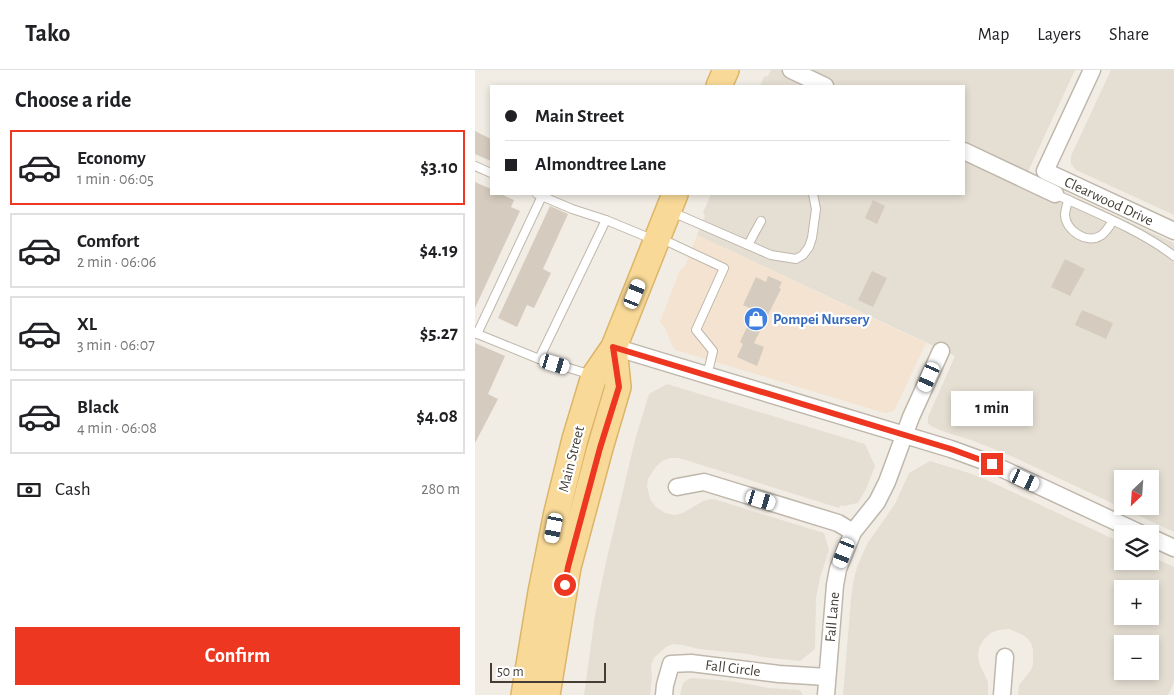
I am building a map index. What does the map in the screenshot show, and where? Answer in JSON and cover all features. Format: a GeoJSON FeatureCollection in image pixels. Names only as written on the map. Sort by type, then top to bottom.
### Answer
{"type":"FeatureCollection","features":[{"type":"Feature","properties":{"kind":"main road"},"geometry":{"type":"LineString","coordinates":[[719,85],[726,70]]}},
{"type":"Feature","properties":{"kind":"main road","name":"Main Street"},"geometry":{"type":"LineString","coordinates":[[524,695],[541,592],[557,512],[575,439],[594,376],[613,347],[672,202]]}},
{"type":"Feature","properties":{"kind":"main road","name":"Main Street"},"geometry":{"type":"LineString","coordinates":[[547,695],[568,567],[600,448],[619,387],[613,347]]}},
{"type":"Feature","properties":{"kind":"street"},"geometry":{"type":"LineString","coordinates":[[791,70],[823,85]]}},
{"type":"Feature","properties":{"kind":"street","name":"Clearwood Drive"},"geometry":{"type":"LineString","coordinates":[[1092,70],[1045,171],[1174,231]]}},
{"type":"Feature","properties":{"kind":"street","name":"Clearwood Drive"},"geometry":{"type":"LineString","coordinates":[[965,151],[1062,197]]}},
{"type":"Feature","properties":{"kind":"street"},"geometry":{"type":"LineString","coordinates":[[613,347],[951,449],[992,464],[1123,525]]}},
{"type":"Feature","properties":{"kind":"street","name":"Fall Lane"},"geometry":{"type":"LineString","coordinates":[[826,695],[838,569],[853,532],[877,502],[887,482],[911,417],[941,351]]}},
{"type":"Feature","properties":{"kind":"street"},"geometry":{"type":"LineString","coordinates":[[677,486],[705,482],[838,523],[853,532]]}},
{"type":"Feature","properties":{"kind":"street"},"geometry":{"type":"LineString","coordinates":[[1159,541],[1174,548]]}},
{"type":"Feature","properties":{"kind":"street"},"geometry":{"type":"LineString","coordinates":[[1002,695],[1005,657]]}},
{"type":"Feature","properties":{"kind":"street","name":"Fall Circle"},"geometry":{"type":"LineString","coordinates":[[664,695],[671,664],[691,663],[827,678]]}},
{"type":"Feature","properties":{"kind":"lane"},"geometry":{"type":"LineString","coordinates":[[475,166],[490,173]]}},
{"type":"Feature","properties":{"kind":"lane"},"geometry":{"type":"LineString","coordinates":[[594,376],[539,359],[476,334],[540,195],[572,209],[657,239],[724,268],[696,330],[713,351],[707,376]]}},
{"type":"Feature","properties":{"kind":"lane"},"geometry":{"type":"LineString","coordinates":[[672,202],[748,245],[771,255],[796,259],[803,255],[809,247],[816,209],[813,195]]}},
{"type":"Feature","properties":{"kind":"lane"},"geometry":{"type":"LineString","coordinates":[[1062,197],[1159,245],[1174,256]]}},
{"type":"Feature","properties":{"kind":"lane"},"geometry":{"type":"LineString","coordinates":[[1062,197],[1068,225],[1082,237],[1090,239],[1099,237],[1113,221]]}},
{"type":"Feature","properties":{"kind":"lane"},"geometry":{"type":"LineString","coordinates":[[539,359],[606,220]]}},
{"type":"Feature","properties":{"kind":"lane"},"geometry":{"type":"LineString","coordinates":[[748,245],[761,221]]}},
{"type":"Feature","properties":{"kind":"shaded area"},"geometry":{"type":"Polygon","coordinates":[[[771,70],[1075,70],[1027,174],[1174,243],[1174,532],[1138,515],[1159,515],[1159,470],[1114,470],[1114,504],[1011,456],[931,426],[928,423],[928,417],[955,356],[697,235],[711,195],[965,195],[965,85],[760,85],[764,77],[768,76],[771,70]]]}},
{"type":"Feature","properties":{"kind":"shaded area"},"geometry":{"type":"Polygon","coordinates":[[[1111,70],[1174,70],[1174,215],[1076,170],[1071,164],[1071,156],[1111,70]]]}},
{"type":"Feature","properties":{"kind":"shaded area"},"geometry":{"type":"Polygon","coordinates":[[[697,235],[926,343],[894,411],[881,412],[676,350],[660,322],[680,270],[685,266],[697,235]]]}},
{"type":"Feature","properties":{"kind":"shaded area"},"geometry":{"type":"Polygon","coordinates":[[[667,384],[865,444],[875,466],[858,503],[841,505],[839,508],[679,458],[670,458],[662,461],[648,479],[647,486],[650,499],[656,507],[665,513],[675,515],[683,513],[703,501],[711,499],[824,533],[829,550],[816,598],[815,649],[800,661],[699,649],[673,644],[666,647],[654,658],[651,666],[650,695],[584,695],[595,615],[635,440],[649,394],[667,384]]]}},
{"type":"Feature","properties":{"kind":"shaded area"},"geometry":{"type":"Polygon","coordinates":[[[930,461],[989,481],[1114,539],[1114,570],[1159,570],[1159,560],[1174,567],[1174,682],[1168,695],[1018,695],[1019,685],[1031,670],[1033,664],[1033,650],[1028,639],[1009,629],[991,633],[984,639],[979,648],[979,663],[988,682],[988,695],[843,695],[851,598],[857,567],[867,544],[895,504],[909,473],[930,461]]]}},
{"type":"Feature","properties":{"kind":"shaded area"},"geometry":{"type":"Polygon","coordinates":[[[692,678],[800,690],[803,695],[680,695],[683,683],[692,678]]]}},
{"type":"Feature","properties":{"kind":"building"},"geometry":{"type":"Polygon","coordinates":[[[475,131],[490,138],[490,161],[475,154],[475,131]]]}},
{"type":"Feature","properties":{"kind":"building"},"geometry":{"type":"Polygon","coordinates":[[[475,182],[490,189],[490,195],[503,195],[514,200],[511,207],[520,211],[475,308],[475,182]]]}},
{"type":"Feature","properties":{"kind":"building"},"geometry":{"type":"Polygon","coordinates":[[[873,200],[885,206],[877,224],[865,218],[873,200]]]}},
{"type":"Feature","properties":{"kind":"building"},"geometry":{"type":"Polygon","coordinates":[[[550,206],[568,214],[543,269],[551,273],[534,308],[527,305],[517,327],[498,318],[550,206]]]}},
{"type":"Feature","properties":{"kind":"building"},"geometry":{"type":"Polygon","coordinates":[[[1065,259],[1085,269],[1070,296],[1051,287],[1065,259]]]}},
{"type":"Feature","properties":{"kind":"building"},"geometry":{"type":"Polygon","coordinates":[[[872,271],[887,278],[873,307],[858,300],[872,271]]]}},
{"type":"Feature","properties":{"kind":"building","name":"Pompei Nursery"},"geometry":{"type":"Polygon","coordinates":[[[768,276],[782,282],[779,288],[781,289],[754,343],[764,347],[757,366],[737,357],[743,344],[740,342],[749,323],[746,322],[752,309],[743,305],[756,277],[766,282],[768,276]]]}},
{"type":"Feature","properties":{"kind":"building"},"geometry":{"type":"Polygon","coordinates":[[[1082,310],[1113,323],[1106,339],[1075,325],[1082,310]]]}},
{"type":"Feature","properties":{"kind":"building"},"geometry":{"type":"Polygon","coordinates":[[[475,343],[505,356],[488,394],[498,399],[475,443],[475,343]]]}},
{"type":"Feature","properties":{"kind":"place","name":"Pompei Nursery"},"geometry":{"type":"Point","coordinates":[756,319]}},
{"type":"Feature","properties":{"kind":"route"},"geometry":{"type":"LineString","coordinates":[[565,585],[568,567],[600,448],[619,387],[613,347],[951,449],[992,464]]}}]}
